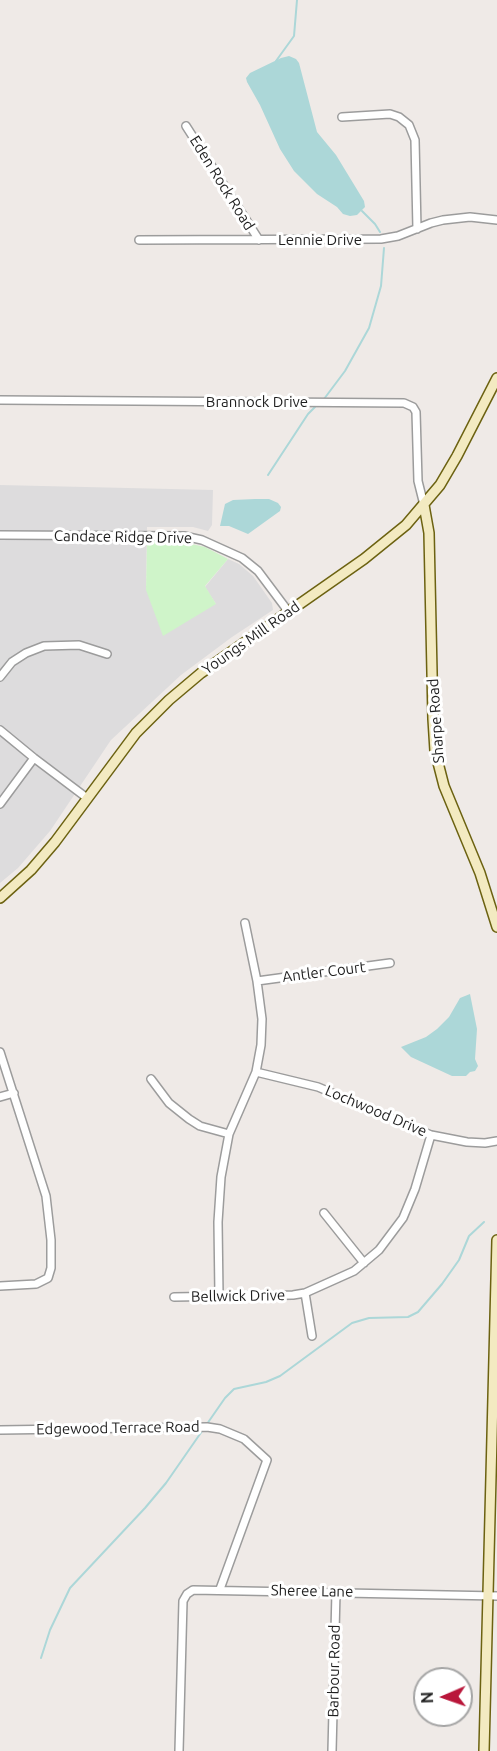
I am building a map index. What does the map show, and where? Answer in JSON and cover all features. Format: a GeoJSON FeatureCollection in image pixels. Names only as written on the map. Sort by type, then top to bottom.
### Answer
{"type":"FeatureCollection","features":[{"type":"Feature","properties":{"kind":"street"},"geometry":{"type":"LineString","coordinates":[[342,117],[390,114],[399,117],[409,125],[415,141],[417,229]]}},
{"type":"Feature","properties":{"kind":"street","name":"Eden Rock Road"},"geometry":{"type":"LineString","coordinates":[[186,126],[258,240]]}},
{"type":"Feature","properties":{"kind":"street","name":"Lennie Drive"},"geometry":{"type":"LineString","coordinates":[[139,240],[381,239],[398,236],[443,220],[470,217],[497,220]]}},
{"type":"Feature","properties":{"kind":"street","name":"Youngs Mill Road"},"geometry":{"type":"LineString","coordinates":[[0,898],[31,870],[55,842],[136,733],[169,700],[201,673],[364,559],[406,525],[440,485],[497,378]]}},
{"type":"Feature","properties":{"kind":"street","name":"Brannock Drive"},"geometry":{"type":"LineString","coordinates":[[0,400],[404,403],[413,407],[416,412],[418,481],[424,505]]}},
{"type":"Feature","properties":{"kind":"street","name":"Sharpe Road"},"geometry":{"type":"LineString","coordinates":[[424,505],[429,533],[435,751],[444,786],[480,873],[497,927]]}},
{"type":"Feature","properties":{"kind":"street","name":"Candace Ridge Drive"},"geometry":{"type":"LineString","coordinates":[[0,535],[184,536],[202,540],[242,558],[258,571],[288,611]]}},
{"type":"Feature","properties":{"kind":"street"},"geometry":{"type":"LineString","coordinates":[[0,677],[12,662],[26,652],[44,646],[79,645],[107,654]]}},
{"type":"Feature","properties":{"kind":"street"},"geometry":{"type":"LineString","coordinates":[[0,729],[34,759],[87,798]]}},
{"type":"Feature","properties":{"kind":"street"},"geometry":{"type":"LineString","coordinates":[[0,804],[34,759]]}},
{"type":"Feature","properties":{"kind":"street"},"geometry":{"type":"LineString","coordinates":[[219,1295],[219,1195],[229,1134],[256,1072],[261,1045],[262,1019],[245,923]]}},
{"type":"Feature","properties":{"kind":"street","name":"Antler Court"},"geometry":{"type":"LineString","coordinates":[[257,981],[390,963]]}},
{"type":"Feature","properties":{"kind":"street"},"geometry":{"type":"LineString","coordinates":[[0,1052],[46,1196],[51,1240],[51,1269],[48,1278],[36,1284],[0,1286]]}},
{"type":"Feature","properties":{"kind":"street","name":"Lochwood Drive"},"geometry":{"type":"LineString","coordinates":[[256,1072],[318,1087],[431,1135],[467,1142],[497,1141]]}},
{"type":"Feature","properties":{"kind":"street"},"geometry":{"type":"LineString","coordinates":[[151,1079],[169,1103],[189,1119],[201,1126],[229,1134]]}},
{"type":"Feature","properties":{"kind":"street"},"geometry":{"type":"LineString","coordinates":[[0,1097],[14,1093]]}},
{"type":"Feature","properties":{"kind":"street","name":"Bellwick Drive"},"geometry":{"type":"LineString","coordinates":[[174,1297],[274,1296],[305,1293],[339,1280],[379,1250],[403,1218],[415,1189],[431,1135]]}},
{"type":"Feature","properties":{"kind":"street"},"geometry":{"type":"LineString","coordinates":[[324,1213],[364,1263]]}},
{"type":"Feature","properties":{"kind":"street"},"geometry":{"type":"LineString","coordinates":[[484,1751],[493,1596],[497,1240]]}},
{"type":"Feature","properties":{"kind":"street"},"geometry":{"type":"LineString","coordinates":[[305,1293],[312,1336]]}},
{"type":"Feature","properties":{"kind":"street","name":"Edgewood Terrace Road"},"geometry":{"type":"LineString","coordinates":[[0,1430],[207,1427],[220,1429],[244,1439],[267,1460],[220,1590]]}},
{"type":"Feature","properties":{"kind":"street","name":"Sheree Lane"},"geometry":{"type":"LineString","coordinates":[[179,1751],[183,1601],[187,1594],[196,1589],[493,1596]]}},
{"type":"Feature","properties":{"kind":"street","name":"Barbour Road"},"geometry":{"type":"LineString","coordinates":[[332,1751],[336,1592]]}},
{"type":"Feature","properties":{"kind":"shaded area"},"geometry":{"type":"Polygon","coordinates":[[[0,485],[213,490],[212,525],[208,531],[193,527],[147,527],[146,590],[216,604],[205,587],[228,559],[239,564],[253,576],[272,603],[273,610],[181,675],[111,740],[50,831],[18,868],[0,883],[0,485]]]}},
{"type":"Feature","properties":{"kind":"green space"},"geometry":{"type":"Polygon","coordinates":[[[147,541],[182,542],[205,547],[228,559],[205,586],[216,604],[163,636],[146,590],[147,541]]]}},
{"type":"Feature","properties":{"kind":"water"},"geometry":{"type":"Polygon","coordinates":[[[289,56],[299,63],[317,132],[336,155],[364,201],[365,207],[357,215],[343,214],[337,207],[317,194],[294,171],[280,149],[247,82],[246,78],[250,73],[289,56]]]}},
{"type":"Feature","properties":{"kind":"water"},"geometry":{"type":"Polygon","coordinates":[[[269,499],[278,503],[281,507],[280,511],[248,534],[229,526],[220,526],[225,504],[233,500],[269,499]]]}},
{"type":"Feature","properties":{"kind":"water"},"geometry":{"type":"Polygon","coordinates":[[[470,994],[477,1029],[475,1059],[478,1066],[475,1071],[466,1076],[452,1076],[411,1057],[401,1047],[426,1037],[437,1029],[449,1017],[460,998],[470,994]]]}},
{"type":"Feature","properties":{"kind":"waterway"},"geometry":{"type":"LineString","coordinates":[[277,63],[276,61],[294,36],[297,0]]}},
{"type":"Feature","properties":{"kind":"waterway"},"geometry":{"type":"LineString","coordinates":[[362,211],[380,232]]}},
{"type":"Feature","properties":{"kind":"waterway"},"geometry":{"type":"LineString","coordinates":[[324,399],[345,371],[369,328],[381,286],[384,248]]}},
{"type":"Feature","properties":{"kind":"waterway"},"geometry":{"type":"LineString","coordinates":[[268,475],[315,407]]}},
{"type":"Feature","properties":{"kind":"waterway"},"geometry":{"type":"LineString","coordinates":[[41,1658],[50,1630],[70,1588],[166,1483],[225,1398],[234,1389],[266,1382],[280,1376],[352,1323],[369,1318],[408,1317],[418,1312],[459,1260],[469,1236],[484,1222]]}}]}
